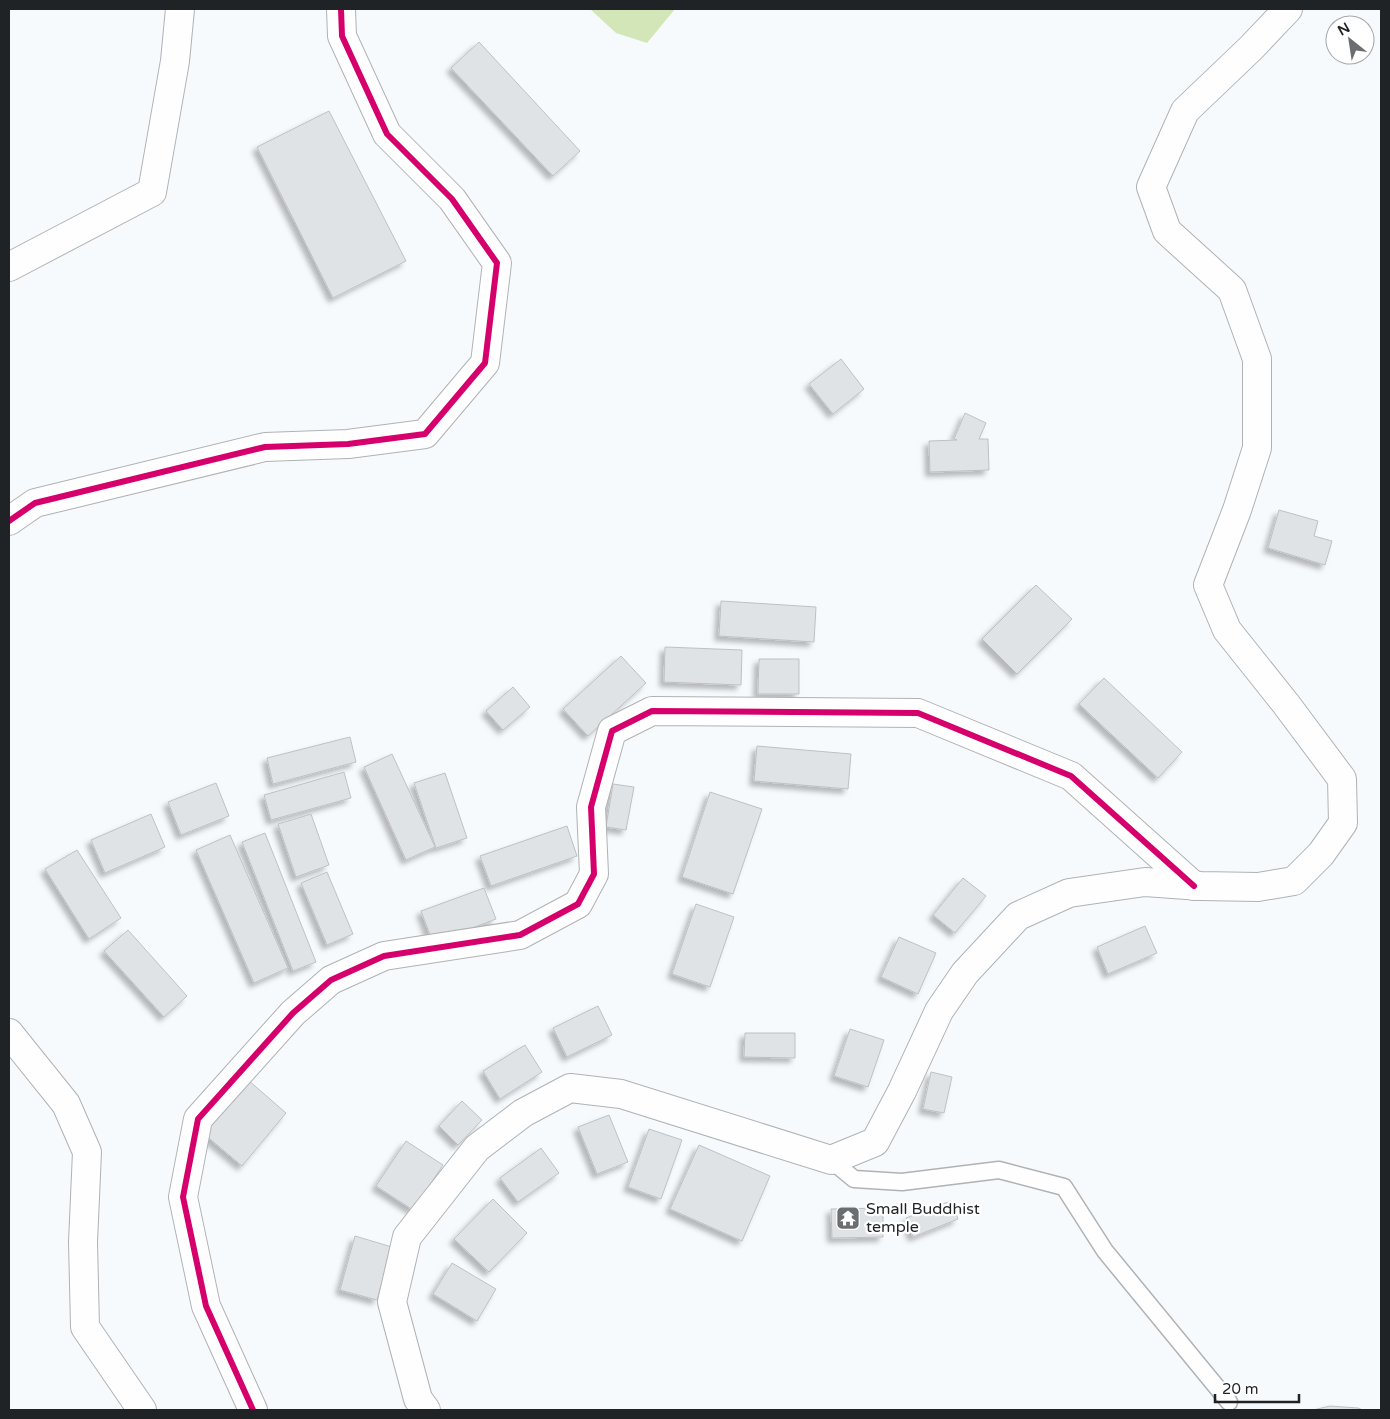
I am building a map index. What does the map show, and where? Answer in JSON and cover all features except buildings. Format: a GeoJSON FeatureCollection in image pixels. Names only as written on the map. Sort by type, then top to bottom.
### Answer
{"type":"FeatureCollection","features":[{"type":"Feature","properties":{"kind":"street"},"geometry":{"type":"LineString","coordinates":[[9,267],[152,192],[175,62],[180,9]]}},
{"type":"Feature","properties":{"kind":"street"},"geometry":{"type":"LineString","coordinates":[[9,521],[35,503],[265,447],[348,444],[425,434],[485,363],[496,263],[452,199],[387,134],[342,36],[341,9]]}},
{"type":"Feature","properties":{"kind":"street"},"geometry":{"type":"LineString","coordinates":[[426,1410],[418,1398],[392,1302],[407,1237],[478,1148],[523,1113],[570,1088],[621,1094],[830,1160],[875,1142],[902,1091],[939,1011],[965,973],[1018,916],[1069,893],[1145,882],[1258,888],[1294,881],[1321,854],[1343,823],[1342,779],[1227,630],[1208,585],[1237,510],[1256,448],[1257,359],[1232,290],[1167,231],[1151,187],[1185,111],[1251,48],[1288,9]]}},
{"type":"Feature","properties":{"kind":"street"},"geometry":{"type":"LineString","coordinates":[[253,1410],[206,1306],[183,1197],[198,1119],[293,1013],[331,980],[384,956],[520,935],[578,904],[594,874],[591,807],[612,731],[652,711],[918,713],[1071,776],[1194,886]]}},
{"type":"Feature","properties":{"kind":"street"},"geometry":{"type":"LineString","coordinates":[[9,1033],[66,1104],[87,1152],[83,1242],[85,1327],[142,1410]]}},
{"type":"Feature","properties":{"kind":"lane"},"geometry":{"type":"LineString","coordinates":[[830,1160],[854,1179],[902,1182],[1000,1170],[1064,1187],[1106,1251],[1229,1402]]}},
{"type":"Feature","properties":{"kind":"green space"},"geometry":{"type":"Polygon","coordinates":[[[590,9],[675,9],[647,43],[616,33],[590,9]]]}},
{"type":"Feature","properties":{"kind":"cycle path"},"geometry":{"type":"LineString","coordinates":[[9,521],[35,503],[265,447],[348,444],[425,434],[485,363],[497,263],[452,199],[387,134],[342,36],[341,9]]}},
{"type":"Feature","properties":{"kind":"cycle path"},"geometry":{"type":"LineString","coordinates":[[253,1410],[206,1306],[183,1197],[198,1119],[293,1013],[331,980],[384,956],[520,935],[578,904],[594,874],[591,807],[612,731],[652,711],[918,713],[1071,776],[1194,886]]}},
{"type":"Feature","properties":{"kind":"place","name":"Small Buddhist temple"},"geometry":{"type":"Point","coordinates":[848,1218]}}]}
